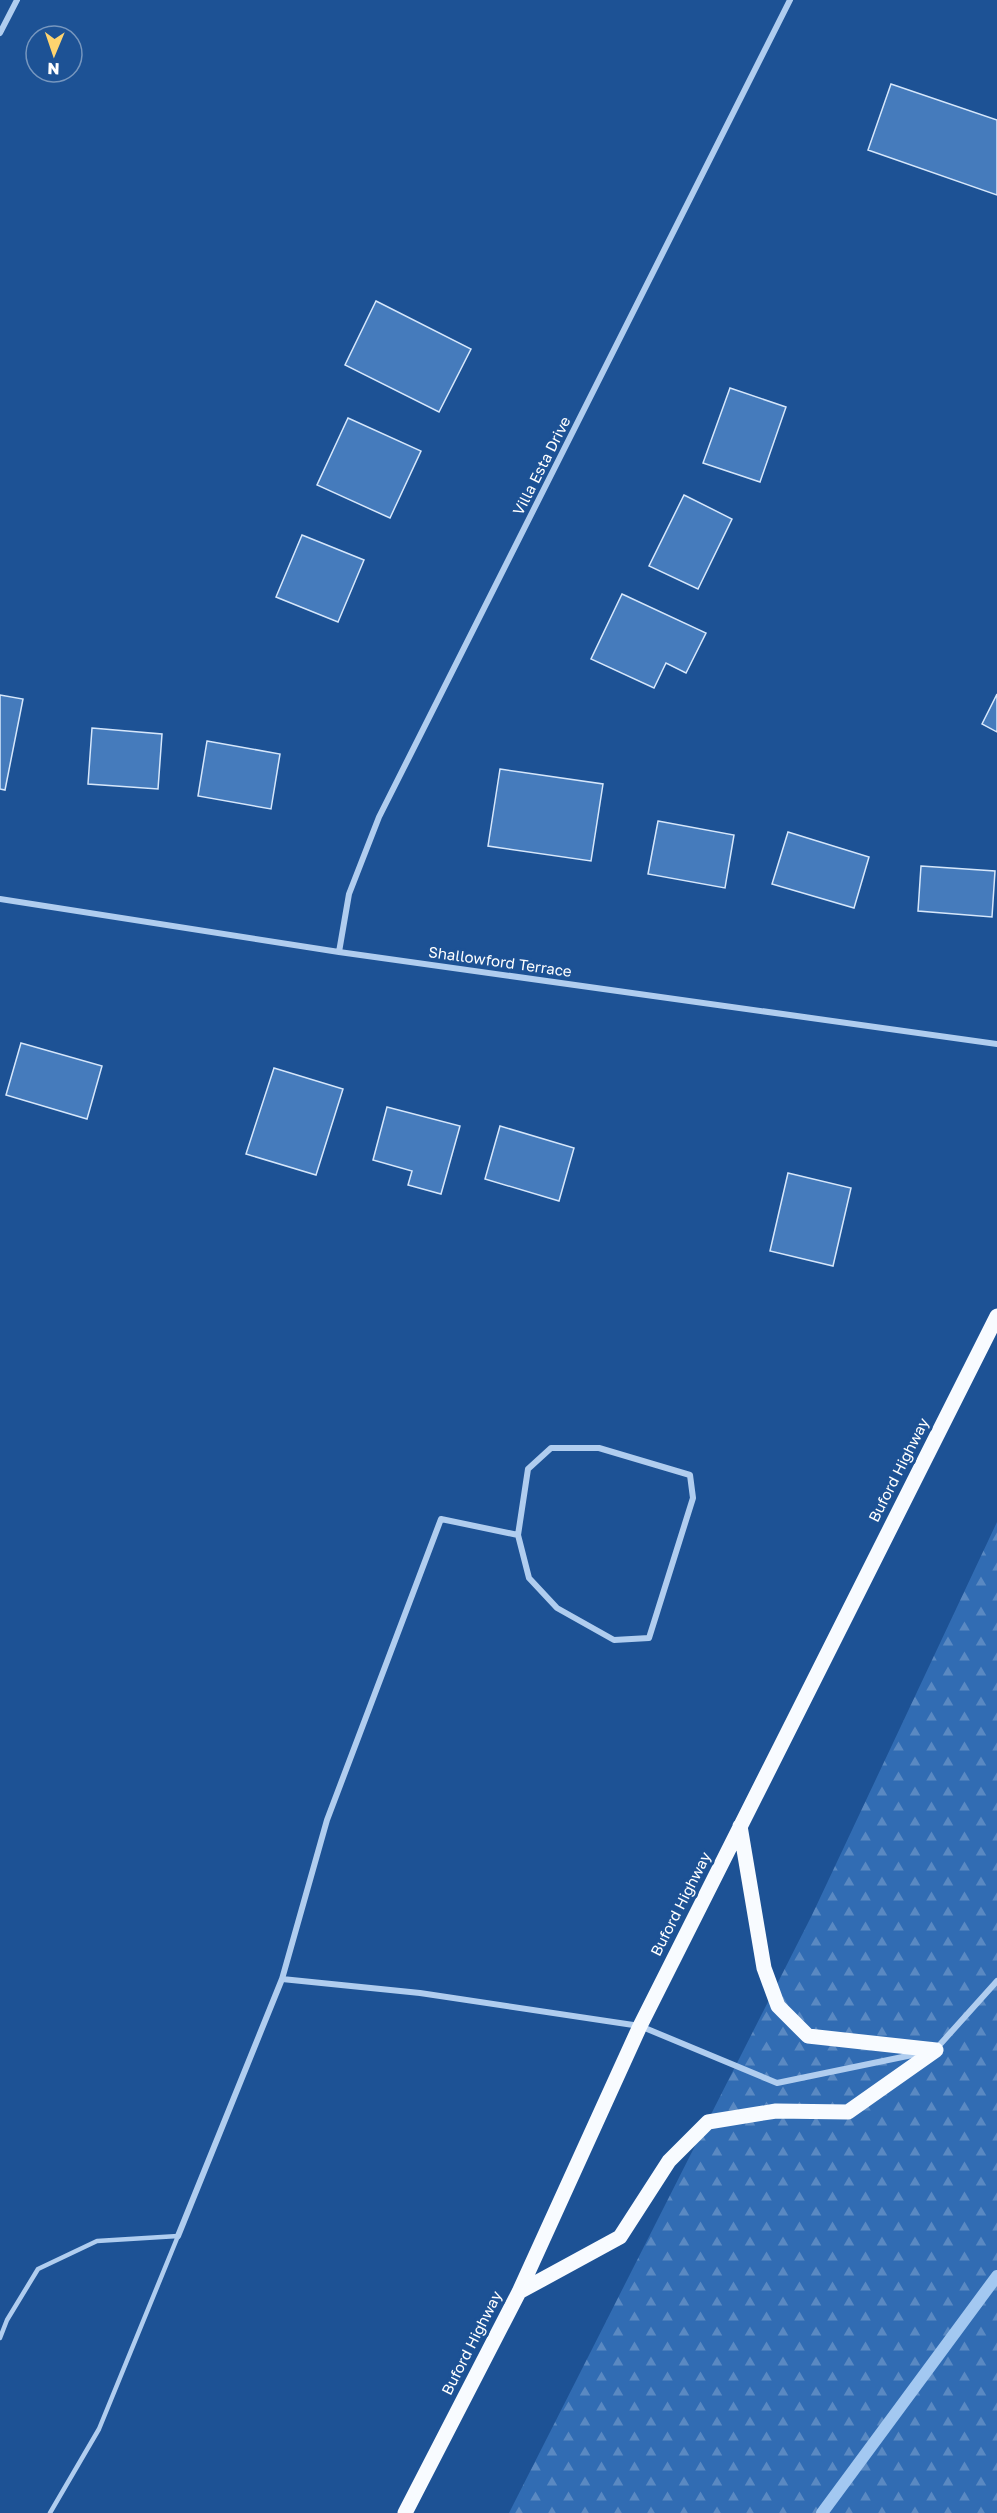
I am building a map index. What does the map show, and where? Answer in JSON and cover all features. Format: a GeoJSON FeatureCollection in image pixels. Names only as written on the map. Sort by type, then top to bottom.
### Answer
{"type":"FeatureCollection","features":[{"type":"Feature","properties":{"kind":"main road","name":"Buford Highway"},"geometry":{"type":"LineString","coordinates":[[405,2513],[519,2292],[640,2026],[997,1316]]}},
{"type":"Feature","properties":{"kind":"main road"},"geometry":{"type":"LineString","coordinates":[[740,1826],[764,1968],[778,2006],[808,2036],[936,2050]]}},
{"type":"Feature","properties":{"kind":"main road"},"geometry":{"type":"LineString","coordinates":[[519,2292],[620,2237],[669,2161],[708,2122],[776,2111],[848,2112],[936,2050]]}},
{"type":"Feature","properties":{"kind":"street"},"geometry":{"type":"LineString","coordinates":[[0,33],[17,0]]}},
{"type":"Feature","properties":{"kind":"street","name":"Villa Esta Drive"},"geometry":{"type":"LineString","coordinates":[[339,952],[349,894],[379,816],[790,0]]}},
{"type":"Feature","properties":{"kind":"street","name":"Shallowford Terrace"},"geometry":{"type":"LineString","coordinates":[[0,899],[339,952],[997,1044]]}},
{"type":"Feature","properties":{"kind":"street"},"geometry":{"type":"LineString","coordinates":[[551,1448],[599,1448],[690,1475],[693,1498],[649,1638],[614,1640],[557,1608],[529,1578],[518,1534],[528,1469],[551,1448]]}},
{"type":"Feature","properties":{"kind":"street"},"geometry":{"type":"LineString","coordinates":[[178,2236],[282,1978],[327,1820],[441,1519],[518,1534]]}},
{"type":"Feature","properties":{"kind":"street"},"geometry":{"type":"LineString","coordinates":[[282,1978],[420,1993],[640,2026],[777,2083],[936,2050],[997,1981]]}},
{"type":"Feature","properties":{"kind":"lane"},"geometry":{"type":"LineString","coordinates":[[0,2338],[38,2269],[97,2241],[178,2236],[99,2429],[50,2513]]}},
{"type":"Feature","properties":{"kind":"green space"},"geometry":{"type":"Polygon","coordinates":[[[997,1522],[997,2513],[509,2513],[812,1915],[997,1522]]]}},
{"type":"Feature","properties":{"kind":"building"},"geometry":{"type":"Polygon","coordinates":[[[891,84],[997,120],[997,195],[868,150],[891,84]]]}},
{"type":"Feature","properties":{"kind":"building"},"geometry":{"type":"Polygon","coordinates":[[[376,301],[471,349],[439,412],[345,365],[376,301]]]}},
{"type":"Feature","properties":{"kind":"building"},"geometry":{"type":"Polygon","coordinates":[[[730,388],[786,407],[760,482],[703,463],[730,388]]]}},
{"type":"Feature","properties":{"kind":"building"},"geometry":{"type":"Polygon","coordinates":[[[348,418],[421,451],[390,518],[317,485],[348,418]]]}},
{"type":"Feature","properties":{"kind":"building"},"geometry":{"type":"Polygon","coordinates":[[[684,495],[732,519],[698,589],[649,566],[684,495]]]}},
{"type":"Feature","properties":{"kind":"building"},"geometry":{"type":"Polygon","coordinates":[[[302,535],[364,560],[338,622],[276,597],[302,535]]]}},
{"type":"Feature","properties":{"kind":"building"},"geometry":{"type":"Polygon","coordinates":[[[622,594],[706,633],[686,673],[666,663],[654,688],[591,659],[622,594]]]}},
{"type":"Feature","properties":{"kind":"building"},"geometry":{"type":"Polygon","coordinates":[[[997,694],[997,732],[982,724],[997,694]]]}},
{"type":"Feature","properties":{"kind":"building"},"geometry":{"type":"Polygon","coordinates":[[[0,695],[23,699],[5,790],[0,789],[0,695]]]}},
{"type":"Feature","properties":{"kind":"building"},"geometry":{"type":"Polygon","coordinates":[[[92,728],[162,734],[158,789],[88,784],[92,728]]]}},
{"type":"Feature","properties":{"kind":"building"},"geometry":{"type":"Polygon","coordinates":[[[207,741],[280,754],[271,809],[198,796],[207,741]]]}},
{"type":"Feature","properties":{"kind":"building"},"geometry":{"type":"Polygon","coordinates":[[[500,769],[603,784],[591,861],[488,846],[500,769]]]}},
{"type":"Feature","properties":{"kind":"building"},"geometry":{"type":"Polygon","coordinates":[[[658,821],[734,835],[725,888],[648,874],[658,821]]]}},
{"type":"Feature","properties":{"kind":"building"},"geometry":{"type":"Polygon","coordinates":[[[788,832],[869,857],[854,908],[772,884],[788,832]]]}},
{"type":"Feature","properties":{"kind":"building"},"geometry":{"type":"Polygon","coordinates":[[[921,866],[995,871],[992,917],[918,911],[921,866]]]}},
{"type":"Feature","properties":{"kind":"building"},"geometry":{"type":"Polygon","coordinates":[[[21,1043],[102,1066],[87,1119],[6,1095],[21,1043]]]}},
{"type":"Feature","properties":{"kind":"building"},"geometry":{"type":"Polygon","coordinates":[[[274,1068],[343,1089],[316,1175],[246,1154],[274,1068]]]}},
{"type":"Feature","properties":{"kind":"building"},"geometry":{"type":"Polygon","coordinates":[[[387,1107],[460,1126],[441,1194],[408,1185],[412,1171],[373,1160],[387,1107]]]}},
{"type":"Feature","properties":{"kind":"building"},"geometry":{"type":"Polygon","coordinates":[[[500,1126],[574,1148],[559,1201],[485,1179],[500,1126]]]}},
{"type":"Feature","properties":{"kind":"building"},"geometry":{"type":"Polygon","coordinates":[[[788,1173],[851,1188],[833,1266],[770,1251],[788,1173]]]}},
{"type":"Feature","properties":{"kind":"waterway"},"geometry":{"type":"LineString","coordinates":[[822,2513],[997,2276]]}}]}
